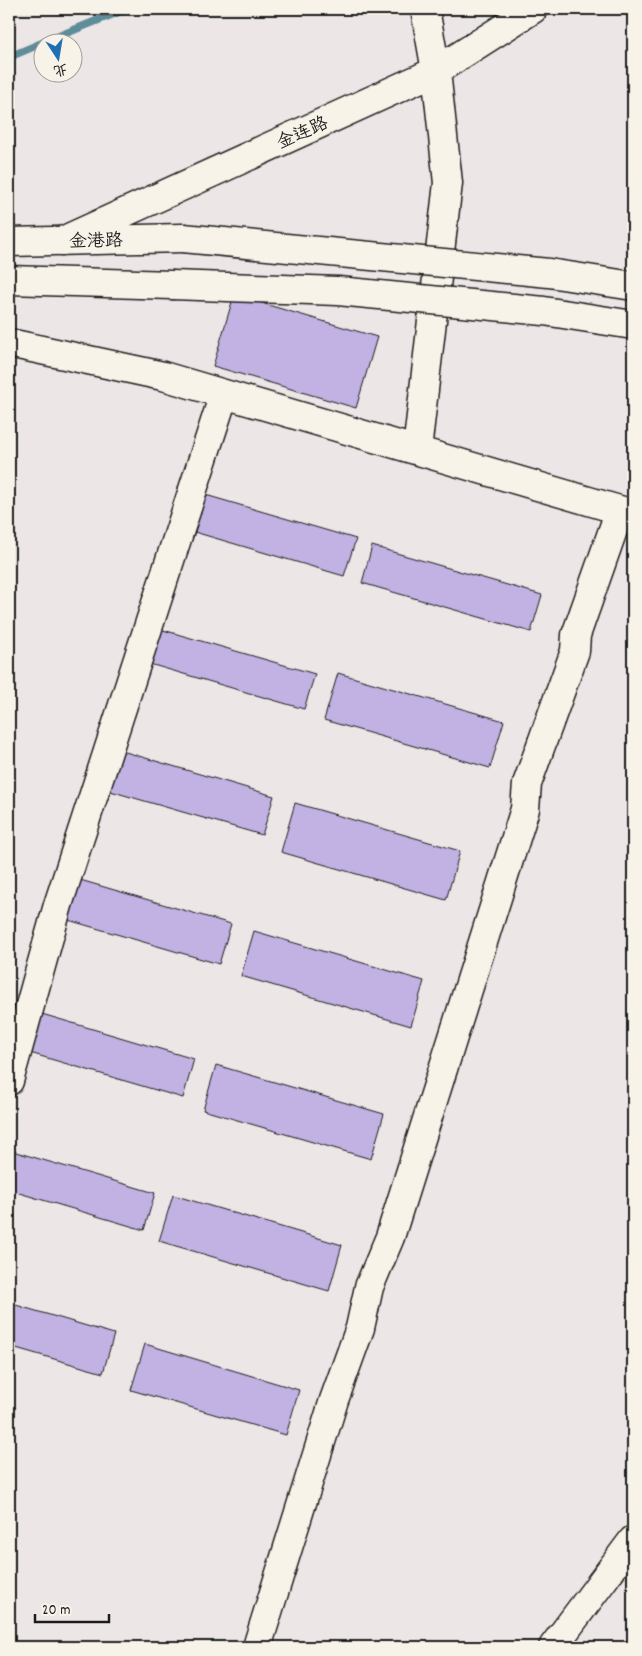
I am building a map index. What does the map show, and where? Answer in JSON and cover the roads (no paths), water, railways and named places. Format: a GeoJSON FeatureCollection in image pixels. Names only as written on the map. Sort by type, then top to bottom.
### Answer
{"type":"FeatureCollection","features":[{"type":"Feature","properties":{"kind":"street"},"geometry":{"type":"LineString","coordinates":[[417,450],[448,183],[436,71],[424,9]]}},
{"type":"Feature","properties":{"kind":"street","name":"金连路"},"geometry":{"type":"LineString","coordinates":[[62,241],[436,71],[533,9]]}},
{"type":"Feature","properties":{"kind":"street","name":"金港路"},"geometry":{"type":"LineString","coordinates":[[9,242],[183,238],[549,273],[633,286]]}},
{"type":"Feature","properties":{"kind":"street"},"geometry":{"type":"LineString","coordinates":[[9,280],[338,292],[544,312],[633,325]]}},
{"type":"Feature","properties":{"kind":"street"},"geometry":{"type":"LineString","coordinates":[[9,343],[163,376],[627,512],[576,635],[575,651],[527,784],[525,809],[393,1227],[369,1287],[360,1328],[334,1400],[257,1647]]}},
{"type":"Feature","properties":{"kind":"street"},"geometry":{"type":"LineString","coordinates":[[9,1081],[58,905],[224,394]]}},
{"type":"Feature","properties":{"kind":"street"},"geometry":{"type":"LineString","coordinates":[[553,1647],[633,1540]]}},
{"type":"Feature","properties":{"kind":"waterway"},"geometry":{"type":"LineString","coordinates":[[69,32],[126,9]]}},
{"type":"Feature","properties":{"kind":"waterway"},"geometry":{"type":"LineString","coordinates":[[9,57],[32,47]]}}]}
